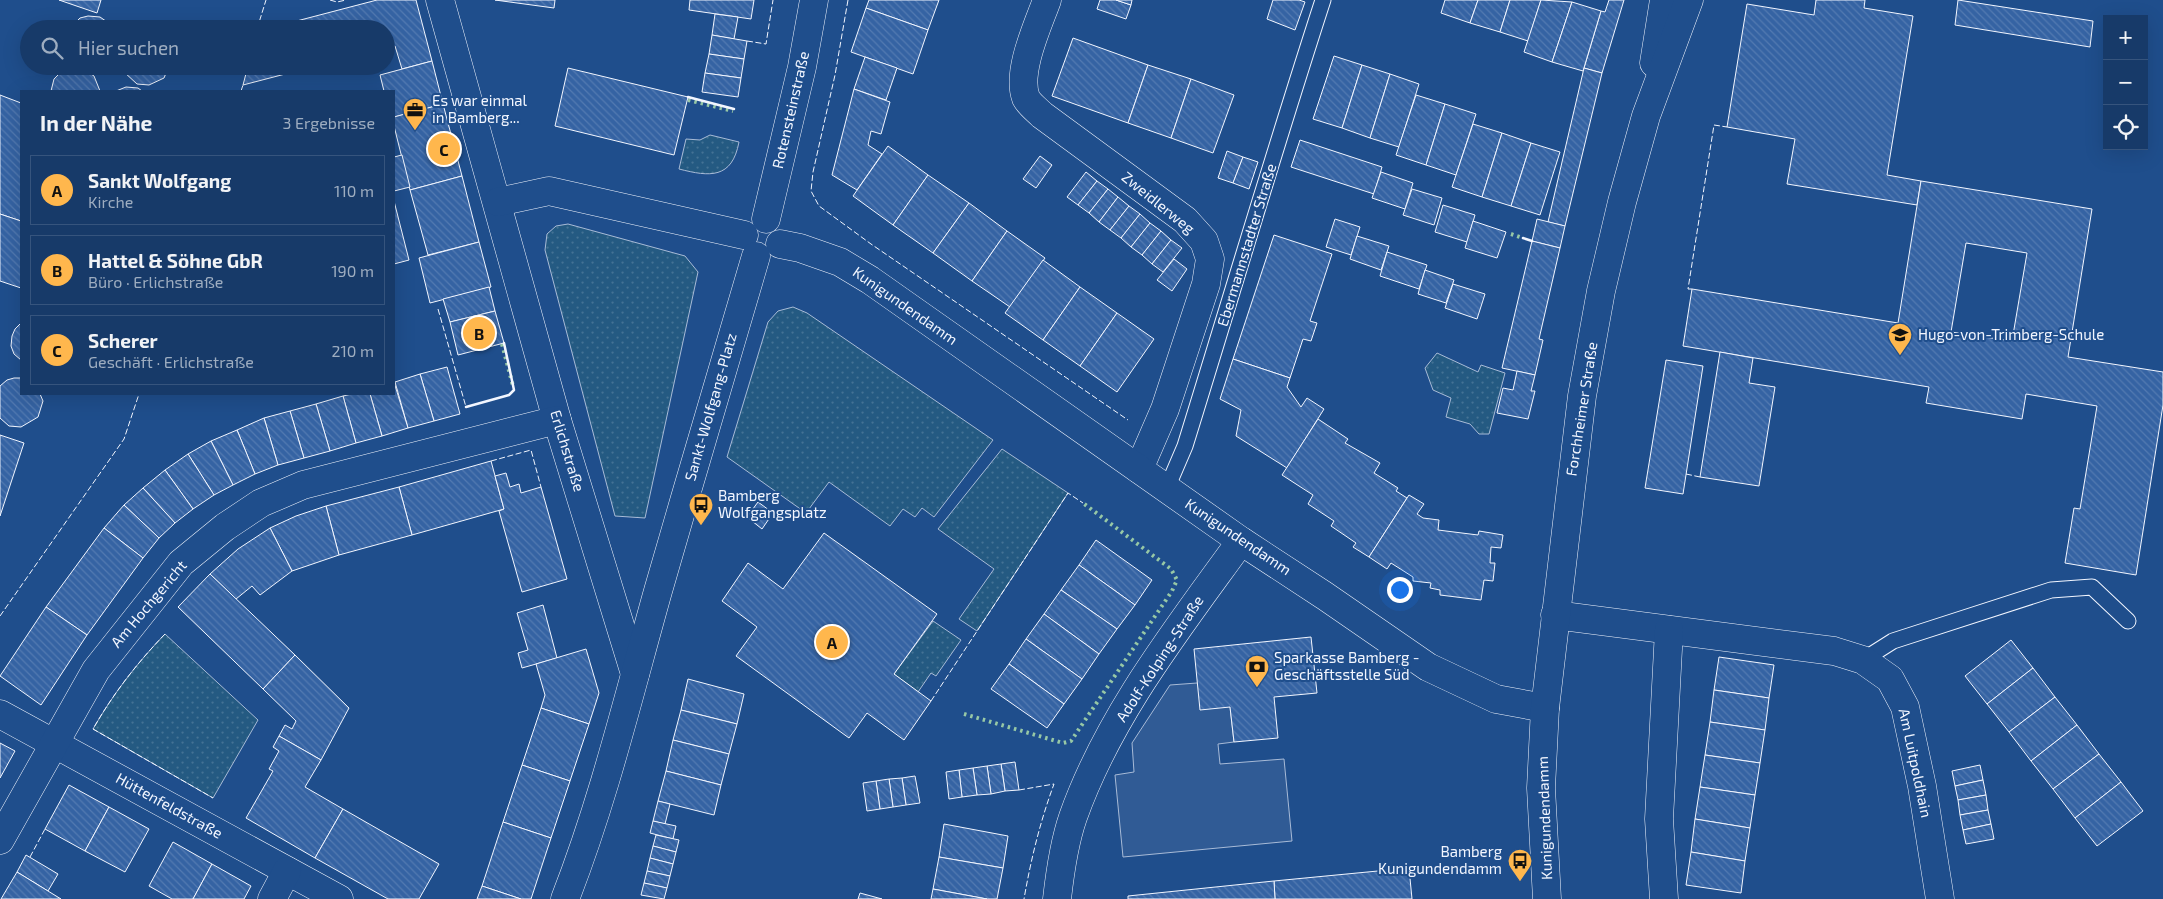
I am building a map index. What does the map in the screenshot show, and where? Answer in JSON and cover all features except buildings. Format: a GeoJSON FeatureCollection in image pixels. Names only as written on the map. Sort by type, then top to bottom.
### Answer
{"type":"FeatureCollection","features":[{"type":"Feature","properties":{"kind":"street","name":"Erlichstraße"},"geometry":{"type":"LineString","coordinates":[[440,0],[558,420],[635,674]]}},
{"type":"Feature","properties":{"kind":"street","name":"Rotensteinstraße"},"geometry":{"type":"LineString","coordinates":[[766,219],[802,67],[814,0]]}},
{"type":"Feature","properties":{"kind":"street","name":"Zweidlerweg"},"geometry":{"type":"LineString","coordinates":[[1047,0],[1026,64],[1024,82],[1026,99],[1042,114],[1185,220],[1204,241],[1210,259],[1206,284],[1165,409],[1139,469]]}},
{"type":"Feature","properties":{"kind":"street","name":"Forchheimer Straße"},"geometry":{"type":"LineString","coordinates":[[1544,708],[1582,396],[1601,291],[1646,116],[1664,0]]}},
{"type":"Feature","properties":{"kind":"street","name":"Forchheimer Straße"},"geometry":{"type":"LineString","coordinates":[[1646,116],[1690,0]]}},
{"type":"Feature","properties":{"kind":"street"},"geometry":{"type":"LineString","coordinates":[[498,202],[549,191],[750,246],[763,257],[771,256],[777,251],[781,236],[779,228],[773,222],[766,219],[751,223],[750,246]]}},
{"type":"Feature","properties":{"kind":"street","name":"Kunigundendamm"},"geometry":{"type":"LineString","coordinates":[[780,244],[800,248],[840,262],[870,280],[1241,541],[1326,596],[1428,667],[1496,699],[1544,708],[1541,788],[1548,899]]}},
{"type":"Feature","properties":{"kind":"street","name":"Sankt-Wolfgang-Platz"},"geometry":{"type":"LineString","coordinates":[[635,674],[750,246]]}},
{"type":"Feature","properties":{"kind":"street","name":"Am Hochgericht"},"geometry":{"type":"LineString","coordinates":[[0,840],[96,670],[181,563],[224,527],[262,503],[303,486],[335,476],[558,420]]}},
{"type":"Feature","properties":{"kind":"street","name":"Adolf-Kolping-Straße"},"geometry":{"type":"LineString","coordinates":[[1057,899],[1060,875],[1073,818],[1090,775],[1129,701],[1241,541]]}},
{"type":"Feature","properties":{"kind":"street","name":"Am Luitpoldhain"},"geometry":{"type":"LineString","coordinates":[[1555,615],[1834,651],[1863,660],[1890,679],[1905,707],[1922,786],[1940,899]]}},
{"type":"Feature","properties":{"kind":"street"},"geometry":{"type":"LineString","coordinates":[[1664,899],[1659,819],[1669,630]]}},
{"type":"Feature","properties":{"kind":"street"},"geometry":{"type":"LineString","coordinates":[[565,899],[578,865],[618,741],[635,674]]}},
{"type":"Feature","properties":{"kind":"street","name":"Hüttenfeldstraße"},"geometry":{"type":"LineString","coordinates":[[0,714],[338,899]]}},
{"type":"Feature","properties":{"kind":"street"},"geometry":{"type":"LineString","coordinates":[[272,899],[287,871]]}},
{"type":"Feature","properties":{"kind":"lane","name":"Ebermannstadter Straße"},"geometry":{"type":"LineString","coordinates":[[1166,488],[1185,446],[1268,180],[1283,122],[1323,0]]}},
{"type":"Feature","properties":{"kind":"lane"},"geometry":{"type":"LineString","coordinates":[[1863,660],[1893,641],[2051,590],[2092,587],[2128,621]]}},
{"type":"Feature","properties":{"kind":"shaded area"},"geometry":{"type":"Polygon","coordinates":[[[710,135],[739,142],[731,163],[725,169],[710,174],[679,169],[686,139],[700,140],[710,135]]]}},
{"type":"Feature","properties":{"kind":"shaded area"},"geometry":{"type":"Polygon","coordinates":[[[568,224],[685,256],[698,272],[645,518],[615,516],[545,250],[547,234],[556,226],[568,224]]]}},
{"type":"Feature","properties":{"kind":"shaded area"},"geometry":{"type":"Polygon","coordinates":[[[793,307],[807,313],[993,440],[934,517],[922,508],[915,517],[903,509],[890,526],[829,482],[806,513],[727,457],[768,322],[778,311],[793,307]]]}},
{"type":"Feature","properties":{"kind":"shaded area"},"geometry":{"type":"Polygon","coordinates":[[[1437,353],[1478,372],[1481,365],[1505,373],[1489,434],[1479,434],[1470,424],[1446,417],[1451,398],[1433,390],[1425,368],[1437,353]]]}},
{"type":"Feature","properties":{"kind":"shaded area"},"geometry":{"type":"Polygon","coordinates":[[[1002,449],[1068,493],[977,631],[959,619],[994,569],[938,529],[1002,449]]]}},
{"type":"Feature","properties":{"kind":"shaded area"},"geometry":{"type":"Polygon","coordinates":[[[933,621],[961,640],[936,676],[931,673],[918,692],[894,674],[933,621]]]}},
{"type":"Feature","properties":{"kind":"shaded area"},"geometry":{"type":"Polygon","coordinates":[[[165,634],[258,720],[213,798],[93,729],[126,679],[165,634]]]}},
{"type":"Feature","properties":{"kind":"shaded area"},"geometry":{"type":"Polygon","coordinates":[[[1197,683],[1230,707],[1234,742],[1218,744],[1220,764],[1284,759],[1292,841],[1123,857],[1115,775],[1134,772],[1132,743],[1170,685],[1197,683]]]}},
{"type":"Feature","properties":{"kind":"hedge"},"geometry":{"type":"LineString","coordinates":[[688,100],[733,111]]}},
{"type":"Feature","properties":{"kind":"hedge"},"geometry":{"type":"LineString","coordinates":[[1511,234],[1523,238]]}},
{"type":"Feature","properties":{"kind":"hedge"},"geometry":{"type":"LineString","coordinates":[[502,344],[513,386]]}},
{"type":"Feature","properties":{"kind":"hedge"},"geometry":{"type":"LineString","coordinates":[[964,714],[1063,743],[1071,741],[1172,591],[1177,580],[1171,569],[1083,503]]}},
{"type":"Feature","properties":{"kind":"fence"},"geometry":{"type":"LineString","coordinates":[[260,20],[266,0]]}},
{"type":"Feature","properties":{"kind":"fence"},"geometry":{"type":"LineString","coordinates":[[330,0],[337,2],[346,0]]}},
{"type":"Feature","properties":{"kind":"fence"},"geometry":{"type":"LineString","coordinates":[[747,41],[766,44],[773,0]]}},
{"type":"Feature","properties":{"kind":"fence"},"geometry":{"type":"LineString","coordinates":[[848,0],[835,75],[813,172],[811,191],[819,206],[871,244],[1128,420]]}},
{"type":"Feature","properties":{"kind":"fence"},"geometry":{"type":"LineString","coordinates":[[241,90],[243,85]]}},
{"type":"Feature","properties":{"kind":"fence"},"geometry":{"type":"LineString","coordinates":[[1692,289],[1688,289],[1714,125],[1727,127]]}},
{"type":"Feature","properties":{"kind":"fence"},"geometry":{"type":"LineString","coordinates":[[438,309],[466,407]]}},
{"type":"Feature","properties":{"kind":"fence"},"geometry":{"type":"LineString","coordinates":[[0,616],[124,439],[139,395]]}},
{"type":"Feature","properties":{"kind":"fence"},"geometry":{"type":"LineString","coordinates":[[491,461],[531,450],[541,487]]}},
{"type":"Feature","properties":{"kind":"fence"},"geometry":{"type":"LineString","coordinates":[[1686,474],[1700,477]]}},
{"type":"Feature","properties":{"kind":"fence"},"geometry":{"type":"LineString","coordinates":[[931,701],[1068,493],[1083,503]]}},
{"type":"Feature","properties":{"kind":"fence"},"geometry":{"type":"LineString","coordinates":[[165,634],[126,679],[93,729],[213,798]]}},
{"type":"Feature","properties":{"kind":"fence"},"geometry":{"type":"LineString","coordinates":[[1019,790],[1054,784],[1036,841],[1024,899]]}},
{"type":"Feature","properties":{"kind":"fence"},"geometry":{"type":"LineString","coordinates":[[30,857],[45,829]]}},
{"type":"Feature","properties":{"kind":"wall"},"geometry":{"type":"LineString","coordinates":[[688,97],[734,109]]}},
{"type":"Feature","properties":{"kind":"wall"},"geometry":{"type":"LineString","coordinates":[[1523,238],[1532,241]]}},
{"type":"Feature","properties":{"kind":"wall"},"geometry":{"type":"LineString","coordinates":[[466,407],[509,395],[514,390],[504,343]]}},
{"type":"Feature","properties":{"kind":"place","name":"Es war einmal in Bamberg..."},"geometry":{"type":"Point","coordinates":[415,131]}},
{"type":"Feature","properties":{"kind":"place","name":"Scherer"},"geometry":{"type":"Point","coordinates":[444,149]}},
{"type":"Feature","properties":{"kind":"place","name":"Hattel & Söhne GbR"},"geometry":{"type":"Point","coordinates":[479,333]}},
{"type":"Feature","properties":{"kind":"place","name":"Hugo-von-Trimberg-Schule"},"geometry":{"type":"Point","coordinates":[1900,356]}},
{"type":"Feature","properties":{"kind":"place","name":"Bamberg Wolfgangsplatz"},"geometry":{"type":"Point","coordinates":[701,526]}},
{"type":"Feature","properties":{"kind":"place","name":"Sankt Wolfgang"},"geometry":{"type":"Point","coordinates":[832,642]}},
{"type":"Feature","properties":{"kind":"place","name":"Sparkasse Bamberg - Geschäftsstelle Süd"},"geometry":{"type":"Point","coordinates":[1257,688]}},
{"type":"Feature","properties":{"kind":"place","name":"Bamberg Kunigundendamm"},"geometry":{"type":"Point","coordinates":[1520,882]}}]}
